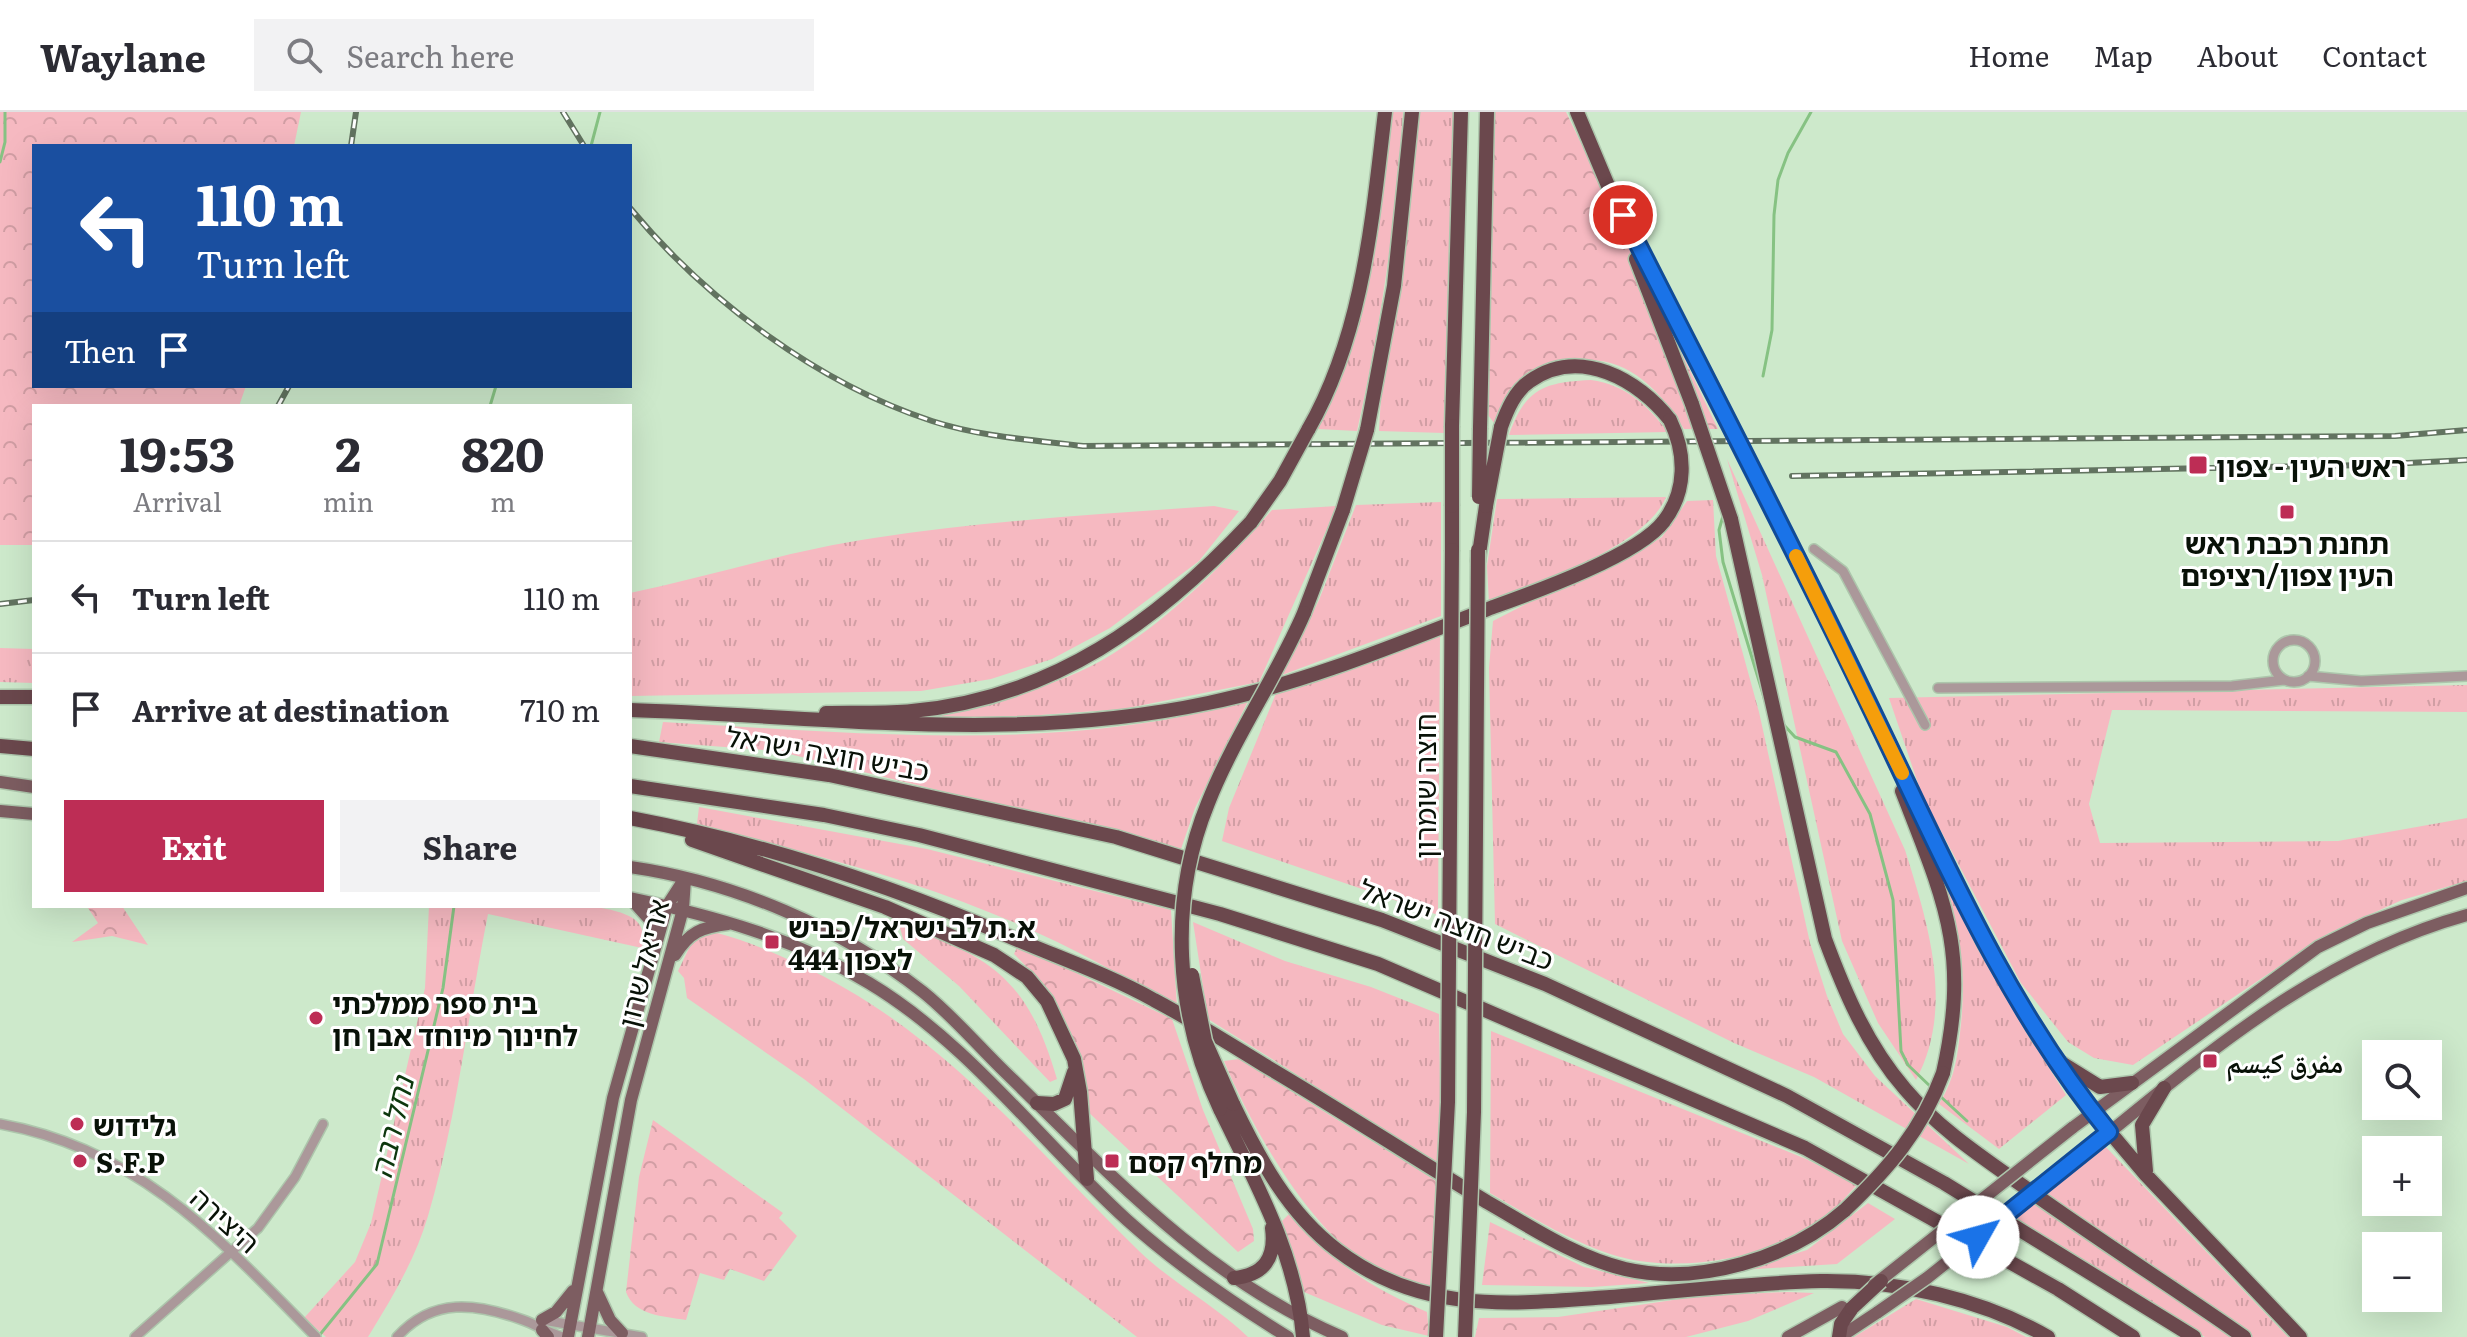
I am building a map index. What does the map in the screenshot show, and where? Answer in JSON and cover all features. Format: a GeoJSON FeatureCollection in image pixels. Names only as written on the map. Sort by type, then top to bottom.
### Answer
{"type":"FeatureCollection","features":[{"type":"Feature","properties":{"kind":"highway"},"geometry":{"type":"LineString","coordinates":[[632,710],[768,714],[937,707],[989,695],[1069,667],[1106,648],[1187,588],[1251,522],[1280,481],[1334,374],[1359,293],[1385,112]]}},
{"type":"Feature","properties":{"kind":"highway"},"geometry":{"type":"LineString","coordinates":[[1303,1337],[1288,1259],[1226,1107],[1196,1048],[1188,1012],[1182,918],[1187,875],[1199,826],[1304,613],[1343,510],[1367,430],[1394,286],[1412,112]]}},
{"type":"Feature","properties":{"kind":"highway","name":"חוצה שומרון"},"geometry":{"type":"LineString","coordinates":[[1436,1337],[1448,1102],[1452,426],[1461,112]]}},
{"type":"Feature","properties":{"kind":"highway","name":"חוצה שומרון"},"geometry":{"type":"LineString","coordinates":[[1465,1337],[1474,1112],[1478,554],[1482,506],[1480,428],[1487,112]]}},
{"type":"Feature","properties":{"kind":"highway"},"geometry":{"type":"LineString","coordinates":[[1577,112],[1692,404],[1731,519],[1830,954],[1847,997],[1874,1049],[1905,1090],[1940,1125],[1993,1165],[2244,1337]]}},
{"type":"Feature","properties":{"kind":"highway"},"geometry":{"type":"LineString","coordinates":[[1609,188],[1768,498],[1864,693],[1917,816],[1985,945],[2054,1058],[2092,1111],[2146,1175],[2300,1337]]}},
{"type":"Feature","properties":{"kind":"highway"},"geometry":{"type":"LineString","coordinates":[[768,714],[859,724],[994,726],[1126,715],[1206,704],[1303,677],[1526,595],[1641,542],[1664,521],[1680,489],[1680,440],[1652,396],[1624,377],[1572,368],[1530,381],[1515,397],[1501,427],[1482,506]]}},
{"type":"Feature","properties":{"kind":"highway"},"geometry":{"type":"LineString","coordinates":[[0,697],[32,697]]}},
{"type":"Feature","properties":{"kind":"highway"},"geometry":{"type":"LineString","coordinates":[[0,745],[32,747]]}},
{"type":"Feature","properties":{"kind":"highway","name":"כביש חוצה ישראל"},"geometry":{"type":"LineString","coordinates":[[632,746],[829,775],[1116,837],[1382,920],[1545,984],[1787,1096],[1944,1183],[2194,1337]]}},
{"type":"Feature","properties":{"kind":"highway"},"geometry":{"type":"LineString","coordinates":[[632,786],[824,815],[919,835],[1220,914],[1378,964],[1805,1148],[2058,1289],[2133,1337]]}},
{"type":"Feature","properties":{"kind":"highway"},"geometry":{"type":"LineString","coordinates":[[632,820],[810,862],[927,902],[1080,965],[1153,999],[1506,1213],[1593,1259],[1640,1271],[1706,1270],[1774,1254],[1824,1229],[1895,1160],[1934,1097],[1943,1073],[1956,996],[1956,958],[1917,816]]}},
{"type":"Feature","properties":{"kind":"highway"},"geometry":{"type":"LineString","coordinates":[[632,821],[827,885],[994,955],[1027,977],[1047,1001],[1074,1059],[1080,1092],[1087,1179]]}},
{"type":"Feature","properties":{"kind":"highway"},"geometry":{"type":"LineString","coordinates":[[2054,1058],[2100,1087],[2132,1083]]}},
{"type":"Feature","properties":{"kind":"highway"},"geometry":{"type":"LineString","coordinates":[[1037,1103],[1054,1104],[1065,1099],[1072,1086],[1074,1059]]}},
{"type":"Feature","properties":{"kind":"highway"},"geometry":{"type":"LineString","coordinates":[[2146,1175],[2142,1125],[2164,1088]]}},
{"type":"Feature","properties":{"kind":"highway"},"geometry":{"type":"LineString","coordinates":[[1226,1107],[1304,1220],[1357,1264],[1422,1292],[1462,1302],[1508,1304],[1764,1285],[1854,1282],[1891,1286],[1963,1302],[2007,1317],[2048,1337]]}},
{"type":"Feature","properties":{"kind":"highway"},"geometry":{"type":"LineString","coordinates":[[1234,1278],[1256,1274],[1269,1261],[1273,1237],[1263,1197]]}},
{"type":"Feature","properties":{"kind":"highway"},"geometry":{"type":"LineString","coordinates":[[1840,1337],[1847,1308],[1881,1281]]}},
{"type":"Feature","properties":{"kind":"main road"},"geometry":{"type":"LineString","coordinates":[[0,782],[32,787]]}},
{"type":"Feature","properties":{"kind":"main road"},"geometry":{"type":"LineString","coordinates":[[0,811],[32,814]]}},
{"type":"Feature","properties":{"kind":"main road"},"geometry":{"type":"LineString","coordinates":[[632,867],[685,878],[781,910],[882,964],[951,1017],[1142,1207],[1234,1278],[1302,1320],[1342,1337]]}},
{"type":"Feature","properties":{"kind":"main road","name":"אריאל שרון"},"geometry":{"type":"LineString","coordinates":[[566,1337],[613,1098],[667,906],[685,878]]}},
{"type":"Feature","properties":{"kind":"main road","name":"אריאל שרון"},"geometry":{"type":"LineString","coordinates":[[589,1332],[625,1126],[683,909],[685,878]]}},
{"type":"Feature","properties":{"kind":"main road"},"geometry":{"type":"LineString","coordinates":[[1881,1281],[2092,1111],[2318,947],[2367,923],[2467,888]]}},
{"type":"Feature","properties":{"kind":"main road"},"geometry":{"type":"LineString","coordinates":[[632,899],[736,923],[815,954],[869,983],[936,1032],[1133,1226],[1271,1337]]}},
{"type":"Feature","properties":{"kind":"main road"},"geometry":{"type":"LineString","coordinates":[[632,901],[643,909],[657,942]]}},
{"type":"Feature","properties":{"kind":"main road"},"geometry":{"type":"LineString","coordinates":[[1840,1337],[1927,1278],[2259,1016],[2328,972],[2429,925],[2467,915]]}},
{"type":"Feature","properties":{"kind":"main road"},"geometry":{"type":"LineString","coordinates":[[669,964],[684,940],[699,929],[736,923]]}},
{"type":"Feature","properties":{"kind":"main road"},"geometry":{"type":"LineString","coordinates":[[544,1329],[577,1285]]}},
{"type":"Feature","properties":{"kind":"main road"},"geometry":{"type":"LineString","coordinates":[[597,1290],[610,1320],[622,1333]]}},
{"type":"Feature","properties":{"kind":"main road"},"geometry":{"type":"LineString","coordinates":[[1224,1298],[1288,1337]]}},
{"type":"Feature","properties":{"kind":"main road"},"geometry":{"type":"LineString","coordinates":[[1788,1337],[1847,1308]]}},
{"type":"Feature","properties":{"kind":"street"},"geometry":{"type":"LineString","coordinates":[[1814,549],[1843,571],[1925,725]]}},
{"type":"Feature","properties":{"kind":"street"},"geometry":{"type":"LineString","coordinates":[[2260,680],[2281,643],[2295,639],[2311,648],[2315,662],[2330,677]]}},
{"type":"Feature","properties":{"kind":"street"},"geometry":{"type":"LineString","coordinates":[[2272,661],[2276,672],[2284,680]]}},
{"type":"Feature","properties":{"kind":"street"},"geometry":{"type":"LineString","coordinates":[[2308,676],[2315,662]]}},
{"type":"Feature","properties":{"kind":"street"},"geometry":{"type":"LineString","coordinates":[[1938,688],[2232,686],[2260,680],[2297,682],[2308,676],[2361,681],[2467,676]]}},
{"type":"Feature","properties":{"kind":"street","name":"היצירה"},"geometry":{"type":"LineString","coordinates":[[0,1124],[75,1146],[135,1175],[193,1215],[316,1337]]}},
{"type":"Feature","properties":{"kind":"street"},"geometry":{"type":"LineString","coordinates":[[135,1337],[233,1252],[279,1202],[323,1124]]}},
{"type":"Feature","properties":{"kind":"street"},"geometry":{"type":"LineString","coordinates":[[397,1337],[421,1314],[441,1308],[486,1310],[566,1337]]}},
{"type":"Feature","properties":{"kind":"street"},"geometry":{"type":"LineString","coordinates":[[544,1329],[570,1323],[589,1332],[642,1337]]}},
{"type":"Feature","properties":{"kind":"green space"},"geometry":{"type":"Polygon","coordinates":[[[0,112],[301,112],[294,144],[32,144],[32,388],[245,388],[240,404],[32,404],[32,545],[0,545],[0,112]]]}},
{"type":"Feature","properties":{"kind":"green space"},"geometry":{"type":"Polygon","coordinates":[[[1392,112],[1403,112],[1396,193],[1380,312],[1357,431],[1318,429],[1342,372],[1367,292],[1392,112]]]}},
{"type":"Feature","properties":{"kind":"green space"},"geometry":{"type":"Polygon","coordinates":[[[1418,112],[1454,112],[1444,433],[1379,431],[1381,396],[1401,290],[1418,112]]]}},
{"type":"Feature","properties":{"kind":"green space"},"geometry":{"type":"Polygon","coordinates":[[[1491,112],[1566,112],[1718,429],[1684,429],[1671,409],[1640,378],[1604,362],[1584,361],[1563,365],[1513,395],[1494,423],[1488,415],[1491,112]]]}},
{"type":"Feature","properties":{"kind":"green space"},"geometry":{"type":"Polygon","coordinates":[[[1591,380],[1615,386],[1635,398],[1668,432],[1509,435],[1522,407],[1538,391],[1561,383],[1591,380]]]}},
{"type":"Feature","properties":{"kind":"green space"},"geometry":{"type":"Polygon","coordinates":[[[1727,459],[1905,850],[1914,878],[1929,936],[1936,994],[1928,1052],[1916,1080],[1878,1023],[1842,941],[1762,575],[1727,459]]]}},
{"type":"Feature","properties":{"kind":"green space"},"geometry":{"type":"Polygon","coordinates":[[[1666,497],[1654,515],[1614,547],[1489,603],[1487,566],[1497,499],[1666,497]]]}},
{"type":"Feature","properties":{"kind":"green space"},"geometry":{"type":"Polygon","coordinates":[[[1713,500],[1716,556],[1759,712],[1810,943],[1827,996],[1843,1034],[1875,1076],[1969,1164],[1814,1077],[1734,1043],[1495,924],[1489,668],[1493,621],[1563,585],[1621,561],[1662,537],[1687,501],[1713,500]]]}},
{"type":"Feature","properties":{"kind":"green space"},"geometry":{"type":"Polygon","coordinates":[[[1441,502],[1441,616],[1282,675],[1319,600],[1356,505],[1441,502]]]}},
{"type":"Feature","properties":{"kind":"green space"},"geometry":{"type":"Polygon","coordinates":[[[1214,506],[1239,511],[1199,561],[1110,628],[1052,659],[991,679],[921,691],[632,696],[632,593],[812,549],[874,538],[1086,515],[1214,506]]]}},
{"type":"Feature","properties":{"kind":"green space"},"geometry":{"type":"Polygon","coordinates":[[[1337,506],[1259,682],[1123,709],[942,722],[942,712],[1052,683],[1114,653],[1158,622],[1198,587],[1272,510],[1337,506]]]}},
{"type":"Feature","properties":{"kind":"green space"},"geometry":{"type":"Polygon","coordinates":[[[1440,634],[1438,915],[1222,841],[1229,808],[1277,691],[1440,634]]]}},
{"type":"Feature","properties":{"kind":"green space"},"geometry":{"type":"Polygon","coordinates":[[[0,648],[32,649],[32,683],[0,682],[0,648]]]}},
{"type":"Feature","properties":{"kind":"green space"},"geometry":{"type":"Polygon","coordinates":[[[2467,685],[2467,712],[2112,710],[2089,804],[2100,843],[2338,841],[2467,818],[2467,881],[2402,900],[2329,933],[2133,1065],[2094,1058],[2068,1042],[2021,983],[1922,795],[1889,698],[2467,685]]]}},
{"type":"Feature","properties":{"kind":"green space"},"geometry":{"type":"Polygon","coordinates":[[[1248,701],[1195,808],[1181,849],[777,751],[659,742],[663,722],[883,734],[1031,734],[1177,718],[1248,701]]]}},
{"type":"Feature","properties":{"kind":"green space"},"geometry":{"type":"Polygon","coordinates":[[[699,807],[927,849],[1171,910],[1177,1008],[1062,945],[955,899],[846,864],[697,824],[699,807]]]}},
{"type":"Feature","properties":{"kind":"green space"},"geometry":{"type":"Polygon","coordinates":[[[1933,849],[2016,1015],[2066,1095],[1999,1149],[1939,1104],[1956,1061],[1963,982],[1954,918],[1933,849]]]}},
{"type":"Feature","properties":{"kind":"green space"},"geometry":{"type":"Polygon","coordinates":[[[88,908],[123,908],[148,945],[112,936],[72,942],[98,923],[88,908]]]}},
{"type":"Feature","properties":{"kind":"green space"},"geometry":{"type":"Polygon","coordinates":[[[429,908],[600,908],[629,916],[637,922],[643,934],[642,948],[488,914],[447,1142],[417,1248],[368,1337],[326,1337],[304,1318],[355,1262],[371,1223],[425,988],[429,908]]]}},
{"type":"Feature","properties":{"kind":"green space"},"geometry":{"type":"Polygon","coordinates":[[[1193,922],[1285,961],[1371,987],[1439,1014],[1441,1165],[1208,1019],[1193,922]]]}},
{"type":"Feature","properties":{"kind":"green space"},"geometry":{"type":"Polygon","coordinates":[[[899,924],[959,948],[983,961],[1002,977],[1019,995],[1033,1018],[1057,1079],[1050,1082],[959,986],[903,939],[899,924]]]}},
{"type":"Feature","properties":{"kind":"green space"},"geometry":{"type":"Polygon","coordinates":[[[713,932],[798,964],[896,1021],[981,1092],[1152,1263],[1248,1337],[1137,1337],[804,1079],[687,998],[684,978],[678,971],[693,940],[713,932]]]}},
{"type":"Feature","properties":{"kind":"green space"},"geometry":{"type":"Polygon","coordinates":[[[1018,945],[1172,1019],[1203,1110],[1253,1229],[1254,1241],[1238,1252],[1085,1109],[1078,1062],[1066,1024],[1045,989],[1014,954],[1018,945]]]}},
{"type":"Feature","properties":{"kind":"green space"},"geometry":{"type":"Polygon","coordinates":[[[1491,1031],[1806,1159],[1857,1185],[1831,1212],[1804,1231],[1751,1253],[1693,1263],[1664,1263],[1636,1260],[1594,1248],[1490,1193],[1491,1031]]]}},
{"type":"Feature","properties":{"kind":"green space"},"geometry":{"type":"Polygon","coordinates":[[[1239,1059],[1438,1182],[1430,1289],[1384,1273],[1354,1254],[1307,1207],[1267,1147],[1224,1061],[1239,1059]]]}},
{"type":"Feature","properties":{"kind":"green space"},"geometry":{"type":"Polygon","coordinates":[[[653,1120],[783,1213],[779,1218],[797,1236],[764,1281],[730,1269],[724,1280],[700,1273],[686,1320],[643,1310],[630,1300],[626,1292],[639,1177],[653,1120]]]}},
{"type":"Feature","properties":{"kind":"green space"},"geometry":{"type":"Polygon","coordinates":[[[2103,1144],[2288,1337],[2205,1337],[2012,1216],[2103,1144]]]}},
{"type":"Feature","properties":{"kind":"green space"},"geometry":{"type":"Polygon","coordinates":[[[1868,1203],[1895,1219],[1837,1264],[1742,1270],[1807,1250],[1868,1203]]]}},
{"type":"Feature","properties":{"kind":"green space"},"geometry":{"type":"Polygon","coordinates":[[[1291,1212],[1321,1245],[1352,1271],[1387,1293],[1427,1312],[1429,1336],[1382,1325],[1304,1292],[1282,1221],[1291,1212]]]}},
{"type":"Feature","properties":{"kind":"green space"},"geometry":{"type":"Polygon","coordinates":[[[1490,1222],[1584,1267],[1649,1283],[1592,1287],[1482,1285],[1490,1222]]]}},
{"type":"Feature","properties":{"kind":"green space"},"geometry":{"type":"Polygon","coordinates":[[[1814,1293],[1748,1321],[1686,1337],[1475,1337],[1479,1318],[1558,1317],[1700,1296],[1814,1293]]]}},
{"type":"Feature","properties":{"kind":"green space"},"geometry":{"type":"Polygon","coordinates":[[[1916,1299],[2007,1327],[2026,1337],[1854,1337],[1916,1299]]]}},
{"type":"Feature","properties":{"kind":"waterway"},"geometry":{"type":"LineString","coordinates":[[0,162],[5,142],[5,112]]}},
{"type":"Feature","properties":{"kind":"waterway","name":"נחל רבה"},"geometry":{"type":"LineString","coordinates":[[592,144],[600,112]]}},
{"type":"Feature","properties":{"kind":"waterway"},"geometry":{"type":"LineString","coordinates":[[1763,376],[1772,330],[1774,215],[1778,180],[1788,153],[1811,112]]}},
{"type":"Feature","properties":{"kind":"waterway","name":"נחל רבה"},"geometry":{"type":"LineString","coordinates":[[491,404],[495,388]]}},
{"type":"Feature","properties":{"kind":"waterway"},"geometry":{"type":"LineString","coordinates":[[1723,516],[1719,530],[1723,562],[1766,704]]}},
{"type":"Feature","properties":{"kind":"waterway"},"geometry":{"type":"LineString","coordinates":[[1784,725],[1795,737],[1836,752],[1870,814],[1893,900],[1901,1051],[1908,1065],[1932,1088]]}},
{"type":"Feature","properties":{"kind":"waterway","name":"נחל רבה"},"geometry":{"type":"LineString","coordinates":[[318,1337],[377,1264],[443,988],[454,908]]}},
{"type":"Feature","properties":{"kind":"waterway"},"geometry":{"type":"LineString","coordinates":[[1940,1096],[1967,1121]]}},
{"type":"Feature","properties":{"kind":"railway"},"geometry":{"type":"LineString","coordinates":[[351,144],[356,112]]}},
{"type":"Feature","properties":{"kind":"railway"},"geometry":{"type":"LineString","coordinates":[[563,112],[583,144]]}},
{"type":"Feature","properties":{"kind":"railway"},"geometry":{"type":"LineString","coordinates":[[632,210],[693,275],[729,306],[807,362],[890,405],[932,421],[969,431],[1026,440],[1083,446],[2395,436],[2467,430]]}},
{"type":"Feature","properties":{"kind":"railway"},"geometry":{"type":"LineString","coordinates":[[279,404],[288,388]]}},
{"type":"Feature","properties":{"kind":"railway"},"geometry":{"type":"LineString","coordinates":[[1792,476],[2369,465],[2467,460]]}},
{"type":"Feature","properties":{"kind":"railway"},"geometry":{"type":"LineString","coordinates":[[0,604],[32,600]]}},
{"type":"Feature","properties":{"kind":"slow traffic"},"geometry":{"type":"LineString","coordinates":[[1796,556],[1902,773]]}},
{"type":"Feature","properties":{"kind":"place","name":"ראש העין - צפון"},"geometry":{"type":"Point","coordinates":[2198,465]}},
{"type":"Feature","properties":{"kind":"place","name":"תחנת רכבת ראש העין צפון/רציפים"},"geometry":{"type":"Point","coordinates":[2287,512]}},
{"type":"Feature","properties":{"kind":"place","name":"א.ת לב ישראל/כביש 444 לצפון"},"geometry":{"type":"Point","coordinates":[772,942]}},
{"type":"Feature","properties":{"kind":"place","name":"בית ספר ממלכתי לחינוך מיוחד אבן חן"},"geometry":{"type":"Point","coordinates":[316,1018]}},
{"type":"Feature","properties":{"kind":"place","name":"مفرق كيسم"},"geometry":{"type":"Point","coordinates":[2210,1061]}},
{"type":"Feature","properties":{"kind":"place","name":"גלידוש"},"geometry":{"type":"Point","coordinates":[77,1124]}},
{"type":"Feature","properties":{"kind":"place","name":"S.F.P"},"geometry":{"type":"Point","coordinates":[80,1161]}},
{"type":"Feature","properties":{"kind":"place","name":"מחלף קסם"},"geometry":{"type":"Point","coordinates":[1112,1161]}},
{"type":"Feature","properties":{"kind":"route"},"geometry":{"type":"LineString","coordinates":[[1623,215],[1768,498],[1985,945],[2038,1036],[2109,1132],[1978,1237]]}}]}
